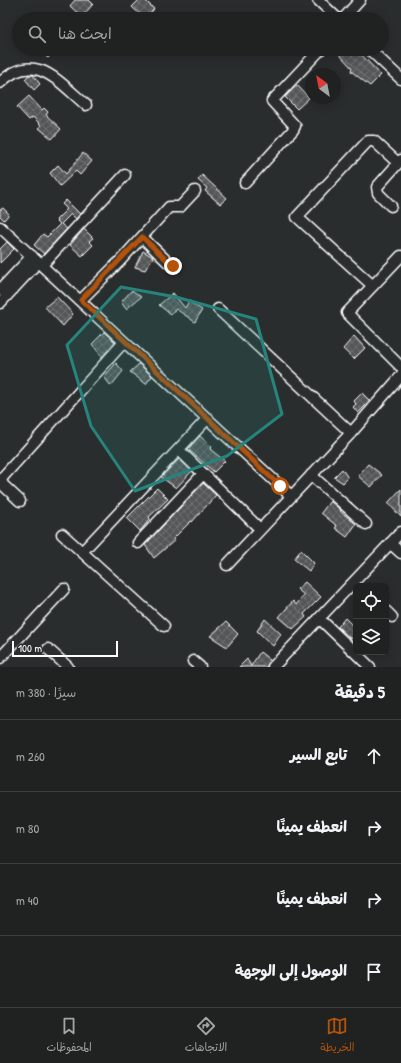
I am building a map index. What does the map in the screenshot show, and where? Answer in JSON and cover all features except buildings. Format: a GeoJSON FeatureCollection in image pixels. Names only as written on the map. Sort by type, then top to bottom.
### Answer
{"type":"FeatureCollection","features":[{"type":"Feature","properties":{"kind":"street"},"geometry":{"type":"LineString","coordinates":[[318,0],[331,12]]}},
{"type":"Feature","properties":{"kind":"street"},"geometry":{"type":"LineString","coordinates":[[349,12],[360,0]]}},
{"type":"Feature","properties":{"kind":"street"},"geometry":{"type":"LineString","coordinates":[[245,183],[293,130],[295,126],[272,101],[314,56]]}},
{"type":"Feature","properties":{"kind":"street"},"geometry":{"type":"LineString","coordinates":[[377,56],[401,78]]}},
{"type":"Feature","properties":{"kind":"street"},"geometry":{"type":"LineString","coordinates":[[0,83],[14,72],[40,69],[52,76],[86,105]]}},
{"type":"Feature","properties":{"kind":"street"},"geometry":{"type":"LineString","coordinates":[[373,286],[297,217],[368,141],[374,141],[399,161],[377,187],[378,193],[391,206]]}},
{"type":"Feature","properties":{"kind":"street"},"geometry":{"type":"LineString","coordinates":[[0,303],[37,261],[125,175]]}},
{"type":"Feature","properties":{"kind":"street"},"geometry":{"type":"LineString","coordinates":[[81,300],[169,207],[180,207],[195,191]]}},
{"type":"Feature","properties":{"kind":"street"},"geometry":{"type":"LineString","coordinates":[[0,226],[291,496]]}},
{"type":"Feature","properties":{"kind":"street"},"geometry":{"type":"LineString","coordinates":[[142,237],[173,266]]}},
{"type":"Feature","properties":{"kind":"street"},"geometry":{"type":"LineString","coordinates":[[401,256],[347,313],[401,367]]}},
{"type":"Feature","properties":{"kind":"street"},"geometry":{"type":"LineString","coordinates":[[0,290],[37,261]]}},
{"type":"Feature","properties":{"kind":"street"},"geometry":{"type":"LineString","coordinates":[[218,309],[352,433]]}},
{"type":"Feature","properties":{"kind":"street"},"geometry":{"type":"LineString","coordinates":[[20,501],[3,485],[1,478],[124,342]]}},
{"type":"Feature","properties":{"kind":"street"},"geometry":{"type":"LineString","coordinates":[[226,565],[352,433],[401,376]]}},
{"type":"Feature","properties":{"kind":"street"},"geometry":{"type":"LineString","coordinates":[[82,552],[208,418]]}},
{"type":"Feature","properties":{"kind":"street"},"geometry":{"type":"LineString","coordinates":[[179,450],[260,529]]}},
{"type":"Feature","properties":{"kind":"street"},"geometry":{"type":"LineString","coordinates":[[138,542],[204,474]]}},
{"type":"Feature","properties":{"kind":"street"},"geometry":{"type":"LineString","coordinates":[[311,475],[366,524]]}},
{"type":"Feature","properties":{"kind":"street"},"geometry":{"type":"LineString","coordinates":[[357,583],[401,532]]}},
{"type":"Feature","properties":{"kind":"street"},"geometry":{"type":"LineString","coordinates":[[62,534],[164,626]]}},
{"type":"Feature","properties":{"kind":"street"},"geometry":{"type":"LineString","coordinates":[[390,544],[401,553]]}},
{"type":"Feature","properties":{"kind":"street"},"geometry":{"type":"LineString","coordinates":[[275,666],[319,618],[353,587]]}},
{"type":"Feature","properties":{"kind":"street"},"geometry":{"type":"LineString","coordinates":[[0,658],[64,589]]}},
{"type":"Feature","properties":{"kind":"street"},"geometry":{"type":"LineString","coordinates":[[319,618],[370,667]]}},
{"type":"Feature","properties":{"kind":"street"},"geometry":{"type":"LineString","coordinates":[[48,649],[68,667]]}},
{"type":"Feature","properties":{"kind":"highlighted area"},"geometry":{"type":"Polygon","coordinates":[[[121,287],[176,297],[256,319],[282,414],[227,456],[135,491],[91,426],[67,345],[121,287]]]}},
{"type":"Feature","properties":{"kind":"route"},"geometry":{"type":"LineString","coordinates":[[173,266],[142,237],[81,300],[124,342],[280,486]]}}]}
